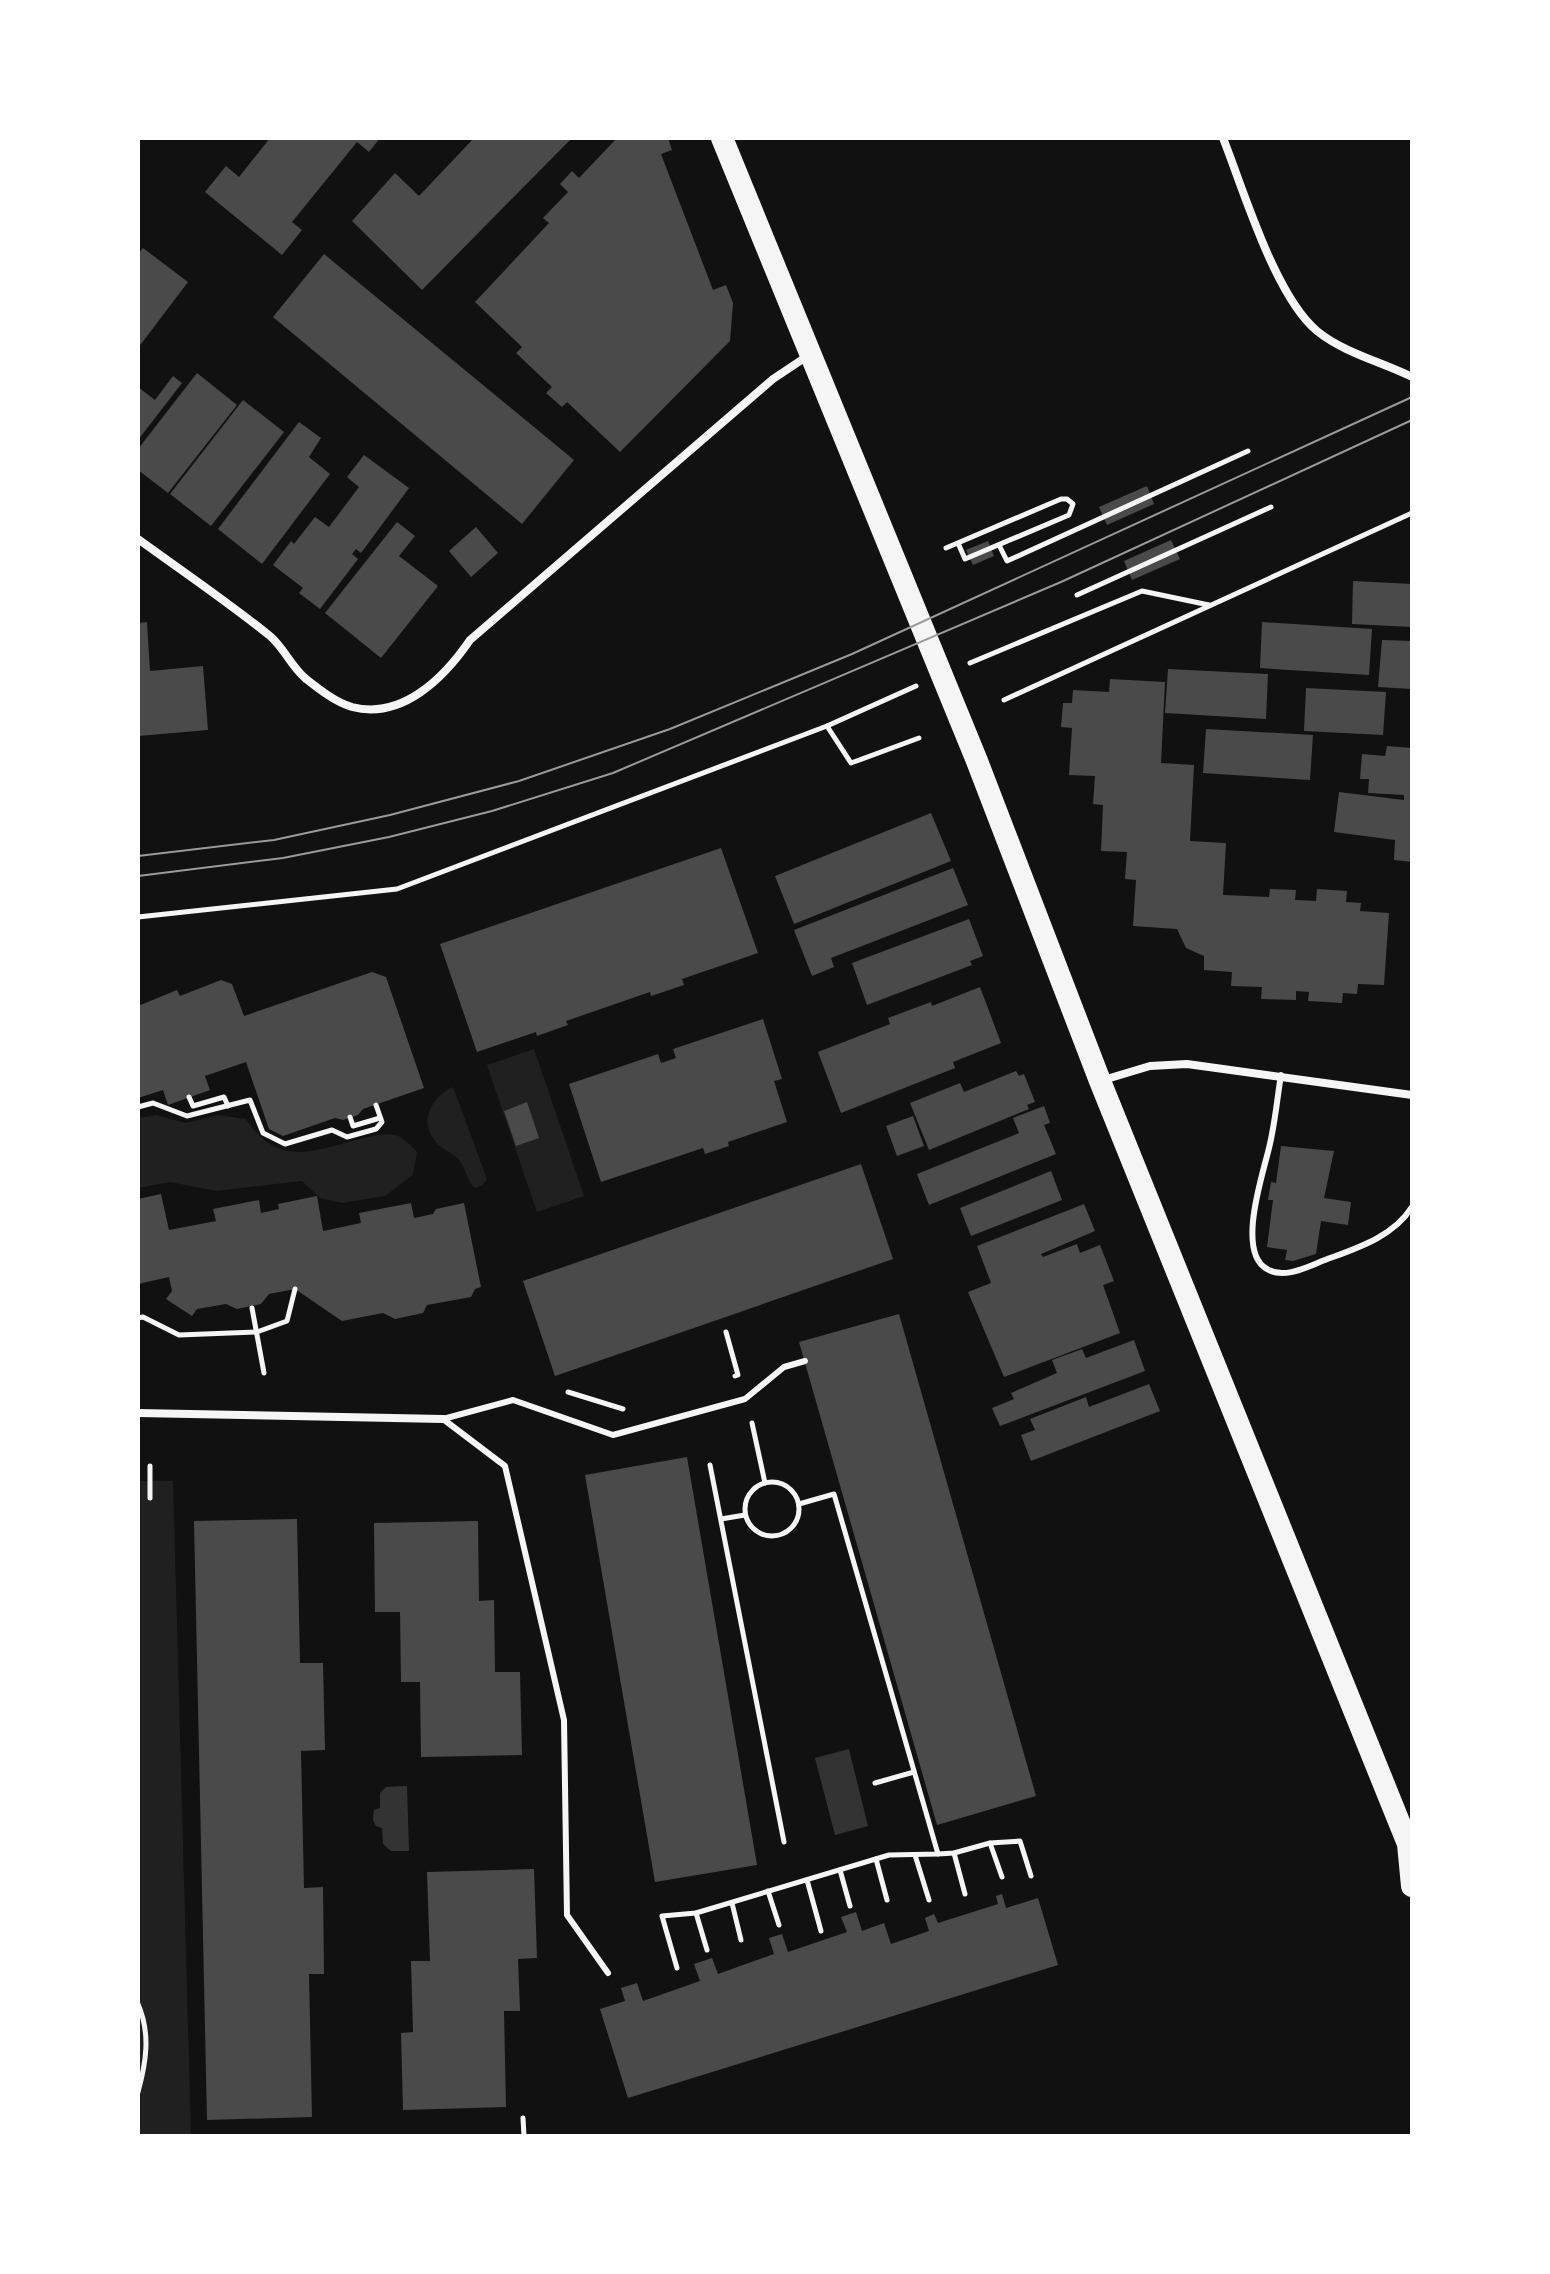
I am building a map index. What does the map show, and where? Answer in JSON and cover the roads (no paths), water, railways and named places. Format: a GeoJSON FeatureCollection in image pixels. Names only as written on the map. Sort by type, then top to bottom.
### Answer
{"type":"FeatureCollection","features":[{"type":"Feature","properties":{"kind":"highway"},"geometry":{"type":"LineString","coordinates":[[722,138],[956,712],[1100,1081],[1410,1846],[1412,1886]]}},
{"type":"Feature","properties":{"kind":"street"},"geometry":{"type":"LineString","coordinates":[[1223,138],[1278,276],[1302,316],[1319,332],[1339,344],[1412,377]]}},
{"type":"Feature","properties":{"kind":"street"},"geometry":{"type":"LineString","coordinates":[[138,539],[271,638],[302,675],[328,695],[349,706],[372,710],[395,707],[417,696],[454,663],[470,640],[773,379],[810,355]]}},
{"type":"Feature","properties":{"kind":"street"},"geometry":{"type":"LineString","coordinates":[[1100,1081],[1150,1066],[1187,1064],[1412,1095]]}},
{"type":"Feature","properties":{"kind":"street"},"geometry":{"type":"LineString","coordinates":[[138,1413],[443,1419]]}},
{"type":"Feature","properties":{"kind":"lane"},"geometry":{"type":"LineString","coordinates":[[1281,1075],[1269,1149],[1260,1175],[1252,1239],[1256,1257],[1266,1269],[1280,1273],[1295,1271],[1373,1242],[1405,1218],[1412,1207]]}},
{"type":"Feature","properties":{"kind":"lane"},"geometry":{"type":"LineString","coordinates":[[443,1419],[513,1400],[613,1435],[745,1399],[784,1367],[805,1361]]}},
{"type":"Feature","properties":{"kind":"lane"},"geometry":{"type":"LineString","coordinates":[[443,1419],[505,1466],[564,1720],[567,1915],[608,1973]]}},
{"type":"Feature","properties":{"kind":"tram line"},"geometry":{"type":"LineString","coordinates":[[138,856],[274,840],[390,815],[519,781],[670,729],[852,654],[1412,397]]}},
{"type":"Feature","properties":{"kind":"tram line"},"geometry":{"type":"LineString","coordinates":[[138,876],[283,858],[389,837],[492,811],[613,773],[1061,582],[1412,420]]}}]}
